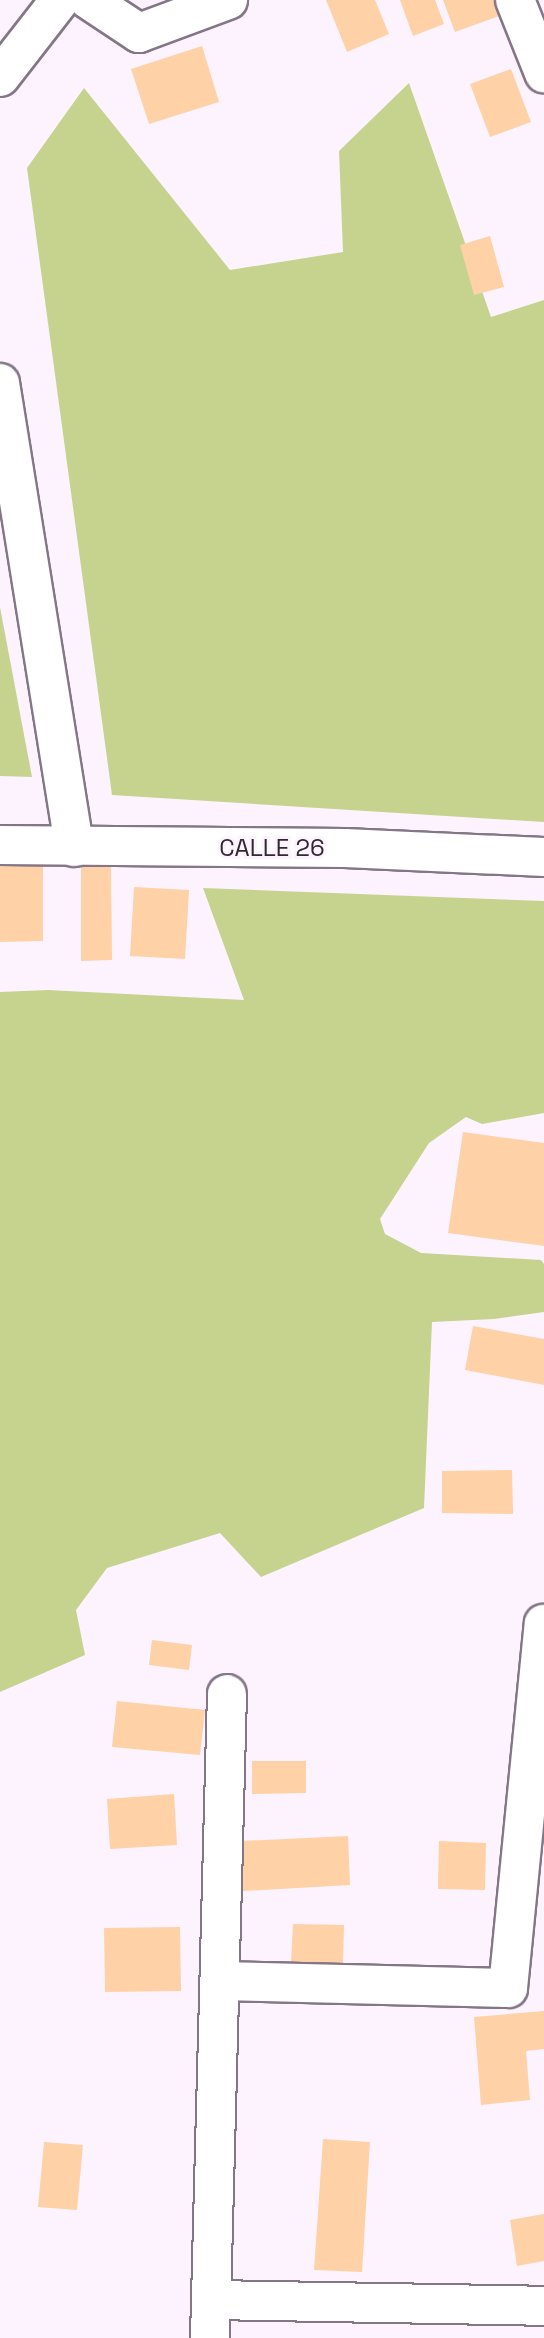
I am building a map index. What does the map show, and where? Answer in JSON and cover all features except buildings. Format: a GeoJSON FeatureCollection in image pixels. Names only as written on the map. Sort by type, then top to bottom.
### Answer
{"type":"FeatureCollection","features":[{"type":"Feature","properties":{"kind":"street"},"geometry":{"type":"LineString","coordinates":[[0,77],[60,0]]}},
{"type":"Feature","properties":{"kind":"street"},"geometry":{"type":"LineString","coordinates":[[89,0],[139,33],[228,0]]}},
{"type":"Feature","properties":{"kind":"street"},"geometry":{"type":"LineString","coordinates":[[515,0],[544,73]]}},
{"type":"Feature","properties":{"kind":"street"},"geometry":{"type":"LineString","coordinates":[[0,383],[74,847]]}},
{"type":"Feature","properties":{"kind":"street","name":"CALLE 26"},"geometry":{"type":"LineString","coordinates":[[0,845],[345,848],[544,857]]}},
{"type":"Feature","properties":{"kind":"street"},"geometry":{"type":"LineString","coordinates":[[220,1981],[508,1988],[544,1624]]}},
{"type":"Feature","properties":{"kind":"street"},"geometry":{"type":"LineString","coordinates":[[210,2338],[227,1693]]}},
{"type":"Feature","properties":{"kind":"street"},"geometry":{"type":"LineString","coordinates":[[211,2300],[525,2317]]}},
{"type":"Feature","properties":{"kind":"green space"},"geometry":{"type":"Polygon","coordinates":[[[409,83],[491,317],[544,300],[544,822],[112,795],[27,168],[84,88],[230,270],[343,252],[339,151],[409,83]]]}},
{"type":"Feature","properties":{"kind":"green space"},"geometry":{"type":"Polygon","coordinates":[[[0,607],[32,777],[0,776],[0,607]]]}},
{"type":"Feature","properties":{"kind":"green space"},"geometry":{"type":"Polygon","coordinates":[[[203,888],[544,901],[544,1113],[482,1124],[466,1117],[429,1143],[380,1219],[385,1234],[421,1253],[541,1260],[544,1264],[544,1312],[494,1319],[432,1322],[424,1508],[261,1577],[220,1533],[107,1568],[76,1610],[85,1655],[0,1692],[0,992],[48,990],[244,1000],[203,888]]]}}]}
